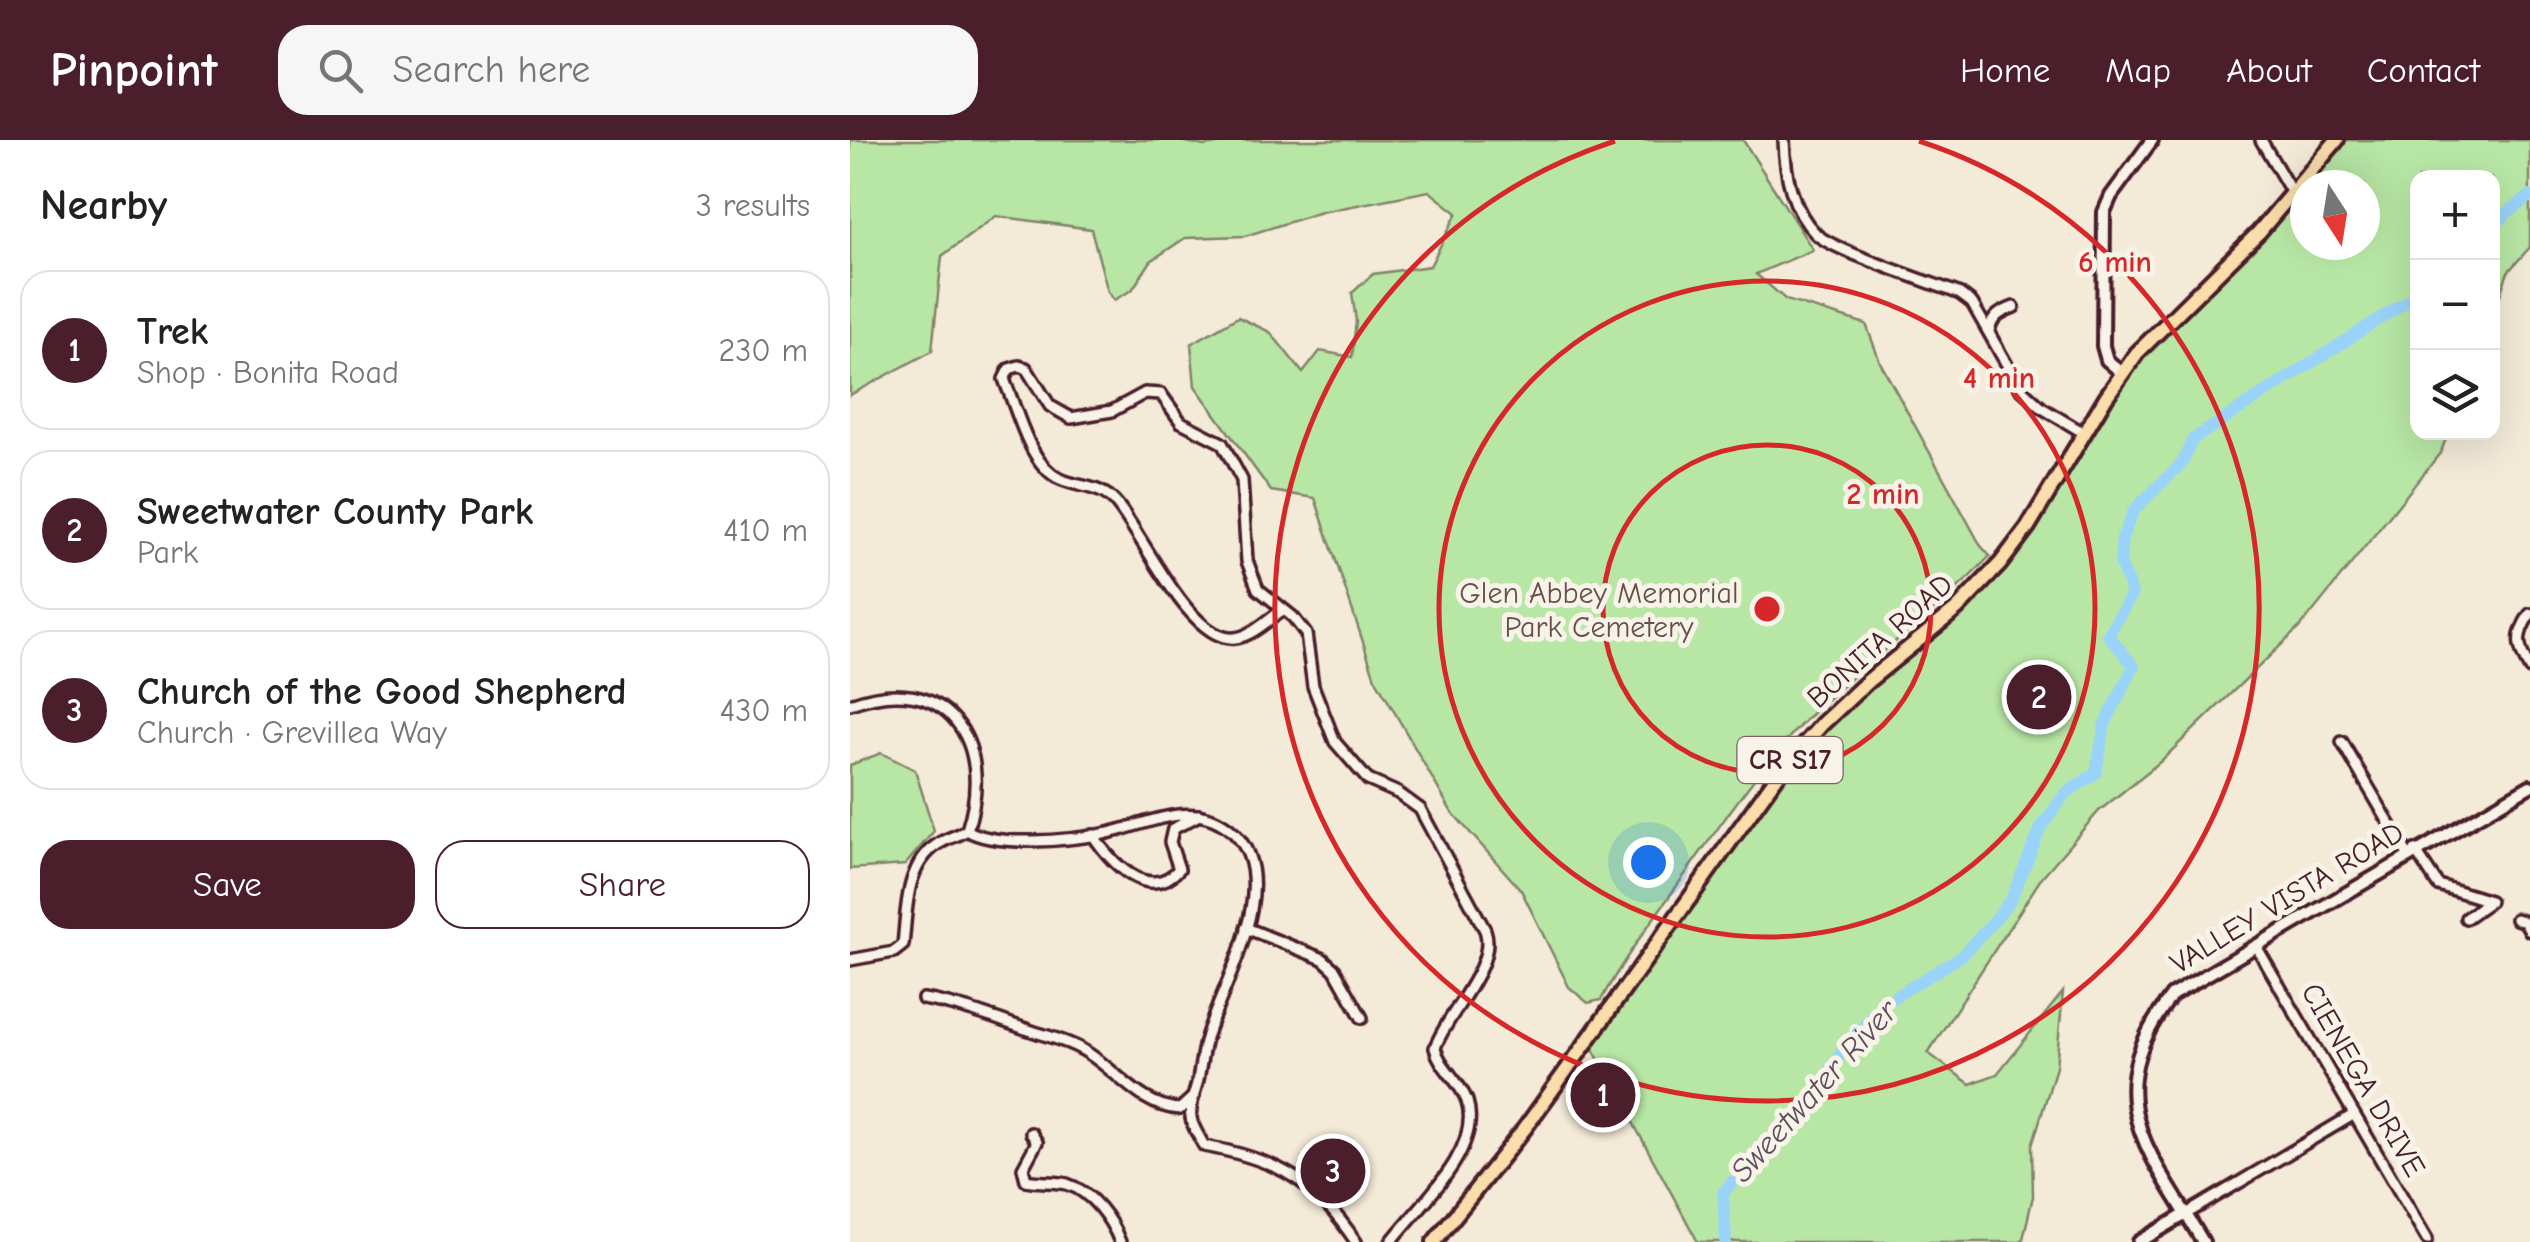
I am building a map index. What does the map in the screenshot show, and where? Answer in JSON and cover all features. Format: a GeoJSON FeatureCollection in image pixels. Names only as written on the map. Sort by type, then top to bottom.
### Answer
{"type":"FeatureCollection","features":[{"type":"Feature","properties":{"kind":"main road","name":"BONITA ROAD"},"geometry":{"type":"LineString","coordinates":[[2312,170],[2337,140]]}},
{"type":"Feature","properties":{"kind":"main road","name":"BONITA ROAD"},"geometry":{"type":"LineString","coordinates":[[1434,1242],[1525,1128],[1780,772],[1822,724],[1868,681],[1951,615],[2000,564],[2028,527],[2122,372],[2160,326],[2258,232],[2290,195]]}},
{"type":"Feature","properties":{"kind":"street"},"geometry":{"type":"LineString","coordinates":[[1784,140],[1788,184],[1818,236],[1960,294],[1976,308],[2020,388],[2042,408],[2084,433]]}},
{"type":"Feature","properties":{"kind":"street"},"geometry":{"type":"LineString","coordinates":[[2122,372],[2107,360],[2103,346],[2104,212],[2152,140]]}},
{"type":"Feature","properties":{"kind":"street"},"geometry":{"type":"LineString","coordinates":[[2261,140],[2290,190]]}},
{"type":"Feature","properties":{"kind":"street"},"geometry":{"type":"LineString","coordinates":[[1989,331],[1990,322],[1998,313],[2014,307]]}},
{"type":"Feature","properties":{"kind":"street"},"geometry":{"type":"LineString","coordinates":[[1281,610],[1256,630],[1236,638],[1217,635],[1202,623],[1167,582],[1117,504],[1105,492],[1058,478],[1034,452],[1007,387],[1006,372],[1015,366],[1026,368],[1050,406],[1071,418],[1112,412],[1145,393],[1161,394],[1182,422],[1222,443],[1242,480],[1247,561],[1258,588],[1295,619],[1306,634],[1313,686],[1334,742],[1368,780],[1411,800],[1420,809],[1488,940],[1481,965],[1434,1048],[1467,1102],[1469,1114],[1460,1154],[1448,1175],[1391,1242]]}},
{"type":"Feature","properties":{"kind":"street"},"geometry":{"type":"LineString","coordinates":[[2530,614],[2521,627],[2518,650],[2530,669]]}},
{"type":"Feature","properties":{"kind":"street"},"geometry":{"type":"LineString","coordinates":[[850,704],[878,694],[906,694],[932,702],[953,718],[967,740],[975,764],[967,830]]}},
{"type":"Feature","properties":{"kind":"street"},"geometry":{"type":"LineString","coordinates":[[2342,742],[2412,852],[2438,885],[2490,901],[2466,918]]}},
{"type":"Feature","properties":{"kind":"street","name":"VALLEY VISTA ROAD"},"geometry":{"type":"LineString","coordinates":[[2202,1242],[2152,1162],[2135,1122],[2137,1059],[2149,1028],[2172,995],[2530,786]]}},
{"type":"Feature","properties":{"kind":"street"},"geometry":{"type":"LineString","coordinates":[[1093,835],[1128,876],[1158,880],[1179,869],[1170,842],[1173,829],[1199,815]]}},
{"type":"Feature","properties":{"kind":"street"},"geometry":{"type":"LineString","coordinates":[[850,960],[900,948],[917,866],[935,846],[967,830],[984,837],[1026,840],[1093,835],[1156,817],[1199,815],[1221,824],[1234,833],[1250,859],[1254,892],[1246,928],[1206,1038],[1191,1118],[1204,1146],[1268,1161],[1322,1199],[1356,1242]]}},
{"type":"Feature","properties":{"kind":"street"},"geometry":{"type":"LineString","coordinates":[[2516,920],[2524,922],[2530,931]]}},
{"type":"Feature","properties":{"kind":"street"},"geometry":{"type":"LineString","coordinates":[[1246,928],[1323,959],[1335,970],[1362,1018]]}},
{"type":"Feature","properties":{"kind":"street","name":"CIENEGA DRIVE"},"geometry":{"type":"LineString","coordinates":[[2256,946],[2427,1239]]}},
{"type":"Feature","properties":{"kind":"street"},"geometry":{"type":"LineString","coordinates":[[924,998],[970,1008],[1076,1046],[1100,1060],[1139,1094],[1167,1108],[1180,1109],[1195,1093]]}},
{"type":"Feature","properties":{"kind":"street"},"geometry":{"type":"LineString","coordinates":[[2140,1242],[2353,1115]]}},
{"type":"Feature","properties":{"kind":"street"},"geometry":{"type":"LineString","coordinates":[[1031,1133],[1037,1142],[1023,1168],[1026,1180],[1076,1188],[1106,1213],[1120,1242]]}},
{"type":"Feature","properties":{"kind":"green space","name":"Glen Abbey Memorial Park Cemetery"},"geometry":{"type":"Polygon","coordinates":[[[850,140],[1177,140],[1204,146],[1240,140],[1743,140],[1813,250],[1756,274],[1786,300],[1866,324],[1880,362],[1990,556],[1840,688],[1782,745],[1732,808],[1601,1000],[1588,1003],[1569,987],[1521,890],[1451,811],[1375,678],[1315,498],[1271,491],[1195,386],[1191,344],[1238,317],[1270,332],[1303,373],[1320,351],[1352,357],[1356,321],[1352,293],[1373,274],[1430,266],[1457,213],[1429,191],[1321,212],[1245,236],[1185,238],[1151,261],[1132,290],[1114,300],[1108,292],[1091,229],[996,216],[942,256],[932,351],[850,395],[850,140]]]}},
{"type":"Feature","properties":{"kind":"green space"},"geometry":{"type":"Polygon","coordinates":[[[2333,140],[2530,140],[2530,247],[2508,272],[2500,294],[2500,170],[2410,170],[2410,440],[2445,440],[2441,452],[2303,624],[2161,761],[2099,811],[2042,877],[1928,1053],[1970,1084],[1997,1074],[2063,992],[2056,1067],[2032,1146],[2033,1196],[2023,1239],[1698,1242],[1587,1038],[1790,760],[1993,572],[2122,372],[2258,232],[2290,193],[2290,260],[2380,260],[2380,170],[2309,170],[2333,140]]]}},
{"type":"Feature","properties":{"kind":"green space"},"geometry":{"type":"Polygon","coordinates":[[[881,753],[915,770],[934,831],[905,865],[850,869],[850,765],[881,753]]]}},
{"type":"Feature","properties":{"kind":"waterway","name":"Sweetwater River"},"geometry":{"type":"LineString","coordinates":[[2500,220],[2530,196]]}},
{"type":"Feature","properties":{"kind":"waterway","name":"Sweetwater River"},"geometry":{"type":"LineString","coordinates":[[1726,1242],[1723,1193],[1763,1146],[1808,1103],[1845,1047],[1883,1004],[1960,957],[1994,921],[2011,899],[2041,828],[2065,794],[2096,773],[2105,724],[2134,666],[2108,635],[2132,594],[2120,563],[2122,538],[2134,510],[2183,462],[2192,440],[2410,299]]}},
{"type":"Feature","properties":{"kind":"place","name":"Sweetwater County Park"},"geometry":{"type":"Point","coordinates":[2039,697]}},
{"type":"Feature","properties":{"kind":"place","name":"Trek"},"geometry":{"type":"Point","coordinates":[1603,1095]}},
{"type":"Feature","properties":{"kind":"place","name":"Church of the Good Shepherd"},"geometry":{"type":"Point","coordinates":[1333,1171]}}]}
